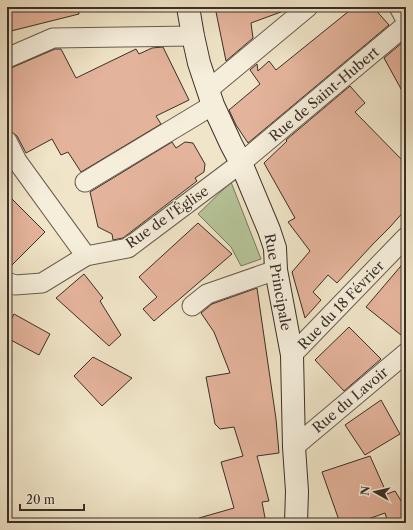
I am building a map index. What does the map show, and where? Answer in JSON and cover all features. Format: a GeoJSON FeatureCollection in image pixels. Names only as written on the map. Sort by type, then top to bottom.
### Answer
{"type":"FeatureCollection","features":[{"type":"Feature","properties":{"kind":"street","name":"Rue Principale"},"geometry":{"type":"LineString","coordinates":[[188,7],[199,63],[210,97],[270,230],[275,248],[276,270],[292,355],[294,447],[297,491],[296,523]]}},
{"type":"Feature","properties":{"kind":"street"},"geometry":{"type":"LineString","coordinates":[[84,182],[210,97],[308,7]]}},
{"type":"Feature","properties":{"kind":"street"},"geometry":{"type":"LineString","coordinates":[[399,7],[406,20]]}},
{"type":"Feature","properties":{"kind":"street","name":"Rue de Saint-Hubert"},"geometry":{"type":"LineString","coordinates":[[241,163],[406,25]]}},
{"type":"Feature","properties":{"kind":"street"},"geometry":{"type":"LineString","coordinates":[[7,58],[53,38],[193,36]]}},
{"type":"Feature","properties":{"kind":"street"},"geometry":{"type":"LineString","coordinates":[[7,141],[18,160],[86,256],[42,283],[16,285],[7,282]]}},
{"type":"Feature","properties":{"kind":"street","name":"Rue de l'Église"},"geometry":{"type":"LineString","coordinates":[[86,256],[128,248],[241,163]]}},
{"type":"Feature","properties":{"kind":"street","name":"Rue du 18 Février"},"geometry":{"type":"LineString","coordinates":[[292,355],[406,237]]}},
{"type":"Feature","properties":{"kind":"street"},"geometry":{"type":"LineString","coordinates":[[192,306],[207,294],[276,270]]}},
{"type":"Feature","properties":{"kind":"street","name":"Rue du Lavoir"},"geometry":{"type":"LineString","coordinates":[[294,447],[406,353]]}},
{"type":"Feature","properties":{"kind":"green space"},"geometry":{"type":"Polygon","coordinates":[[[231,182],[261,259],[241,266],[231,247],[198,214],[231,182]]]}},
{"type":"Feature","properties":{"kind":"building"},"geometry":{"type":"Polygon","coordinates":[[[7,7],[78,7],[79,14],[7,32],[7,7]]]}},
{"type":"Feature","properties":{"kind":"building"},"geometry":{"type":"Polygon","coordinates":[[[215,7],[289,7],[289,9],[251,23],[253,38],[226,61],[215,7]]]}},
{"type":"Feature","properties":{"kind":"building"},"geometry":{"type":"Polygon","coordinates":[[[354,7],[373,7],[389,25],[248,143],[236,125],[229,110],[260,84],[250,70],[257,64],[258,71],[269,61],[276,70],[354,7]]]}},
{"type":"Feature","properties":{"kind":"building"},"geometry":{"type":"Polygon","coordinates":[[[403,42],[406,46],[406,98],[384,58],[403,42]]]}},
{"type":"Feature","properties":{"kind":"building"},"geometry":{"type":"Polygon","coordinates":[[[163,47],[189,100],[156,116],[161,124],[81,172],[68,152],[61,155],[52,139],[26,153],[17,136],[10,131],[7,125],[7,69],[55,49],[61,49],[76,78],[136,49],[139,54],[152,48],[163,47]]]}},
{"type":"Feature","properties":{"kind":"building"},"geometry":{"type":"Polygon","coordinates":[[[350,86],[365,103],[355,112],[406,164],[406,209],[337,283],[328,275],[313,292],[321,300],[305,318],[292,272],[310,251],[288,222],[295,218],[264,163],[287,141],[286,140],[350,86]]]}},
{"type":"Feature","properties":{"kind":"building"},"geometry":{"type":"Polygon","coordinates":[[[172,142],[176,148],[185,142],[193,143],[205,164],[204,172],[195,178],[197,181],[123,238],[113,240],[112,234],[98,227],[90,192],[172,142]]]}},
{"type":"Feature","properties":{"kind":"building"},"geometry":{"type":"Polygon","coordinates":[[[7,194],[45,232],[7,270],[7,194]]]}},
{"type":"Feature","properties":{"kind":"building"},"geometry":{"type":"Polygon","coordinates":[[[198,223],[232,254],[154,321],[143,309],[157,297],[139,277],[198,223]]]}},
{"type":"Feature","properties":{"kind":"building"},"geometry":{"type":"Polygon","coordinates":[[[406,260],[406,339],[366,307],[406,260]]]}},
{"type":"Feature","properties":{"kind":"building"},"geometry":{"type":"Polygon","coordinates":[[[84,274],[103,298],[100,301],[121,335],[109,346],[56,298],[84,274]]]}},
{"type":"Feature","properties":{"kind":"building"},"geometry":{"type":"Polygon","coordinates":[[[257,288],[276,419],[279,453],[257,456],[269,501],[262,502],[266,523],[199,523],[199,518],[234,508],[221,462],[243,456],[234,427],[220,429],[215,424],[206,377],[230,373],[214,332],[201,313],[212,304],[257,288]]]}},
{"type":"Feature","properties":{"kind":"building"},"geometry":{"type":"Polygon","coordinates":[[[14,314],[50,334],[39,355],[7,338],[7,327],[14,314]]]}},
{"type":"Feature","properties":{"kind":"building"},"geometry":{"type":"Polygon","coordinates":[[[349,327],[381,359],[344,391],[315,360],[349,327]]]}},
{"type":"Feature","properties":{"kind":"building"},"geometry":{"type":"Polygon","coordinates":[[[93,357],[132,378],[102,406],[74,376],[93,357]]]}},
{"type":"Feature","properties":{"kind":"building"},"geometry":{"type":"Polygon","coordinates":[[[381,400],[400,434],[365,455],[345,425],[381,400]]]}},
{"type":"Feature","properties":{"kind":"building"},"geometry":{"type":"Polygon","coordinates":[[[370,456],[387,494],[395,491],[406,509],[406,523],[388,523],[385,513],[357,523],[340,523],[322,472],[370,456]]]}}]}
